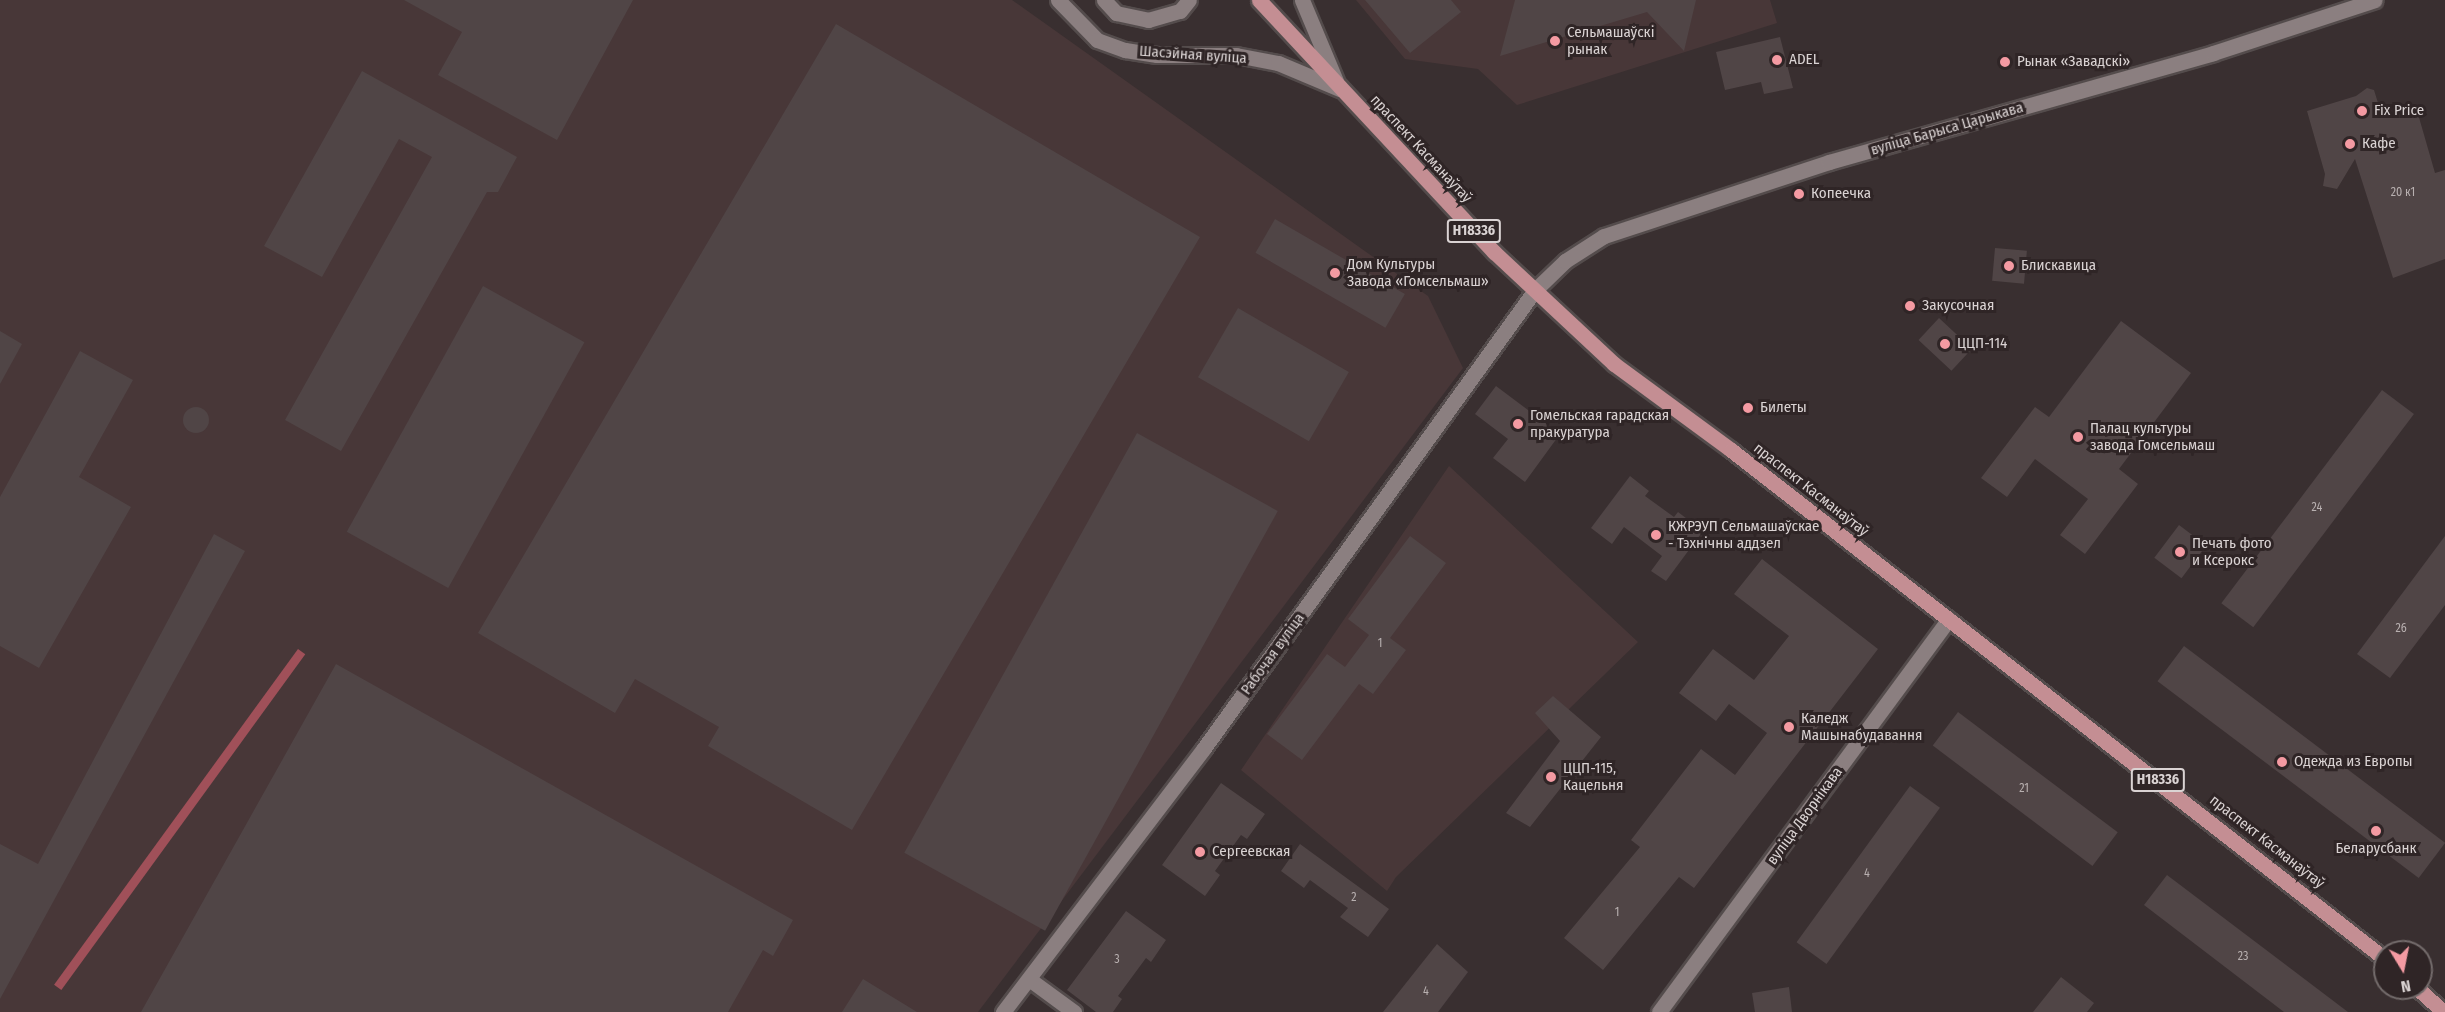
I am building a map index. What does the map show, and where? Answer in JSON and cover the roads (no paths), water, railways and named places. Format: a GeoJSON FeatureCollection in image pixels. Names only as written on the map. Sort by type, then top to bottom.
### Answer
{"type":"FeatureCollection","features":[{"type":"Feature","properties":{"kind":"main road","name":"праспект Касманаўтаў"},"geometry":{"type":"LineString","coordinates":[[1260,0],[1414,168],[1535,290],[1627,375],[1731,450],[2373,950]]}},
{"type":"Feature","properties":{"kind":"main road"},"geometry":{"type":"LineString","coordinates":[[2430,1000],[2444,1012]]}},
{"type":"Feature","properties":{"kind":"street","name":"Шасэйная вуліца"},"geometry":{"type":"LineString","coordinates":[[1058,0],[1097,40],[1125,50],[1157,55],[1236,55],[1278,63],[1340,89]]}},
{"type":"Feature","properties":{"kind":"street","name":"Шасэйная вуліца"},"geometry":{"type":"LineString","coordinates":[[1104,0],[1116,13],[1148,20],[1180,10],[1189,0]]}},
{"type":"Feature","properties":{"kind":"street"},"geometry":{"type":"LineString","coordinates":[[1302,0],[1340,89]]}},
{"type":"Feature","properties":{"kind":"street","name":"вуліца Барыса Царыкава"},"geometry":{"type":"LineString","coordinates":[[1535,290],[1565,261],[1604,236],[1829,162],[2213,52],[2374,0]]}},
{"type":"Feature","properties":{"kind":"street","name":"Рабочая вуліца"},"geometry":{"type":"LineString","coordinates":[[1003,1012],[1204,748],[1535,290]]}},
{"type":"Feature","properties":{"kind":"street","name":"вуліца Дворнікава"},"geometry":{"type":"LineString","coordinates":[[1659,1012],[1948,619]]}},
{"type":"Feature","properties":{"kind":"street"},"geometry":{"type":"LineString","coordinates":[[1029,979],[1074,1012]]}},
{"type":"Feature","properties":{"kind":"place","name":"Сельмашаўскі рынак"},"geometry":{"type":"Point","coordinates":[1555,41]}},
{"type":"Feature","properties":{"kind":"place","name":"ADEL"},"geometry":{"type":"Point","coordinates":[1777,60]}},
{"type":"Feature","properties":{"kind":"place","name":"Рынак «Завадскі»"},"geometry":{"type":"Point","coordinates":[2005,62]}},
{"type":"Feature","properties":{"kind":"place","name":"Fix Price"},"geometry":{"type":"Point","coordinates":[2362,111]}},
{"type":"Feature","properties":{"kind":"place","name":"Кафе"},"geometry":{"type":"Point","coordinates":[2350,144]}},
{"type":"Feature","properties":{"kind":"place","name":"Копеечка"},"geometry":{"type":"Point","coordinates":[1799,194]}},
{"type":"Feature","properties":{"kind":"place","name":"Блискавица"},"geometry":{"type":"Point","coordinates":[2009,266]}},
{"type":"Feature","properties":{"kind":"place","name":"Дом Культуры Завода «Гомсельмаш»"},"geometry":{"type":"Point","coordinates":[1335,273]}},
{"type":"Feature","properties":{"kind":"place","name":"Закусочная"},"geometry":{"type":"Point","coordinates":[1910,306]}},
{"type":"Feature","properties":{"kind":"place","name":"ЦЦП-114"},"geometry":{"type":"Point","coordinates":[1945,344]}},
{"type":"Feature","properties":{"kind":"place","name":"Билеты"},"geometry":{"type":"Point","coordinates":[1748,408]}},
{"type":"Feature","properties":{"kind":"place","name":"Гомельская гарадская пракуратура"},"geometry":{"type":"Point","coordinates":[1518,424]}},
{"type":"Feature","properties":{"kind":"place","name":"Палац культуры завода Гомсельмаш"},"geometry":{"type":"Point","coordinates":[2078,437]}},
{"type":"Feature","properties":{"kind":"place","name":"КЖРЭУП Сельмашаўскае - Тэхнічны аддзел"},"geometry":{"type":"Point","coordinates":[1656,535]}},
{"type":"Feature","properties":{"kind":"place","name":"Печать фото и Ксерокс"},"geometry":{"type":"Point","coordinates":[2180,552]}},
{"type":"Feature","properties":{"kind":"place","name":"Каледж Машынабудавання"},"geometry":{"type":"Point","coordinates":[1789,727]}},
{"type":"Feature","properties":{"kind":"place","name":"Одежда из Европы"},"geometry":{"type":"Point","coordinates":[2282,762]}},
{"type":"Feature","properties":{"kind":"place","name":"ЦЦП-115, Кацельня"},"geometry":{"type":"Point","coordinates":[1551,777]}},
{"type":"Feature","properties":{"kind":"place","name":"Беларусбанк"},"geometry":{"type":"Point","coordinates":[2376,831]}},
{"type":"Feature","properties":{"kind":"place","name":"Сергеевская"},"geometry":{"type":"Point","coordinates":[1200,852]}}]}
